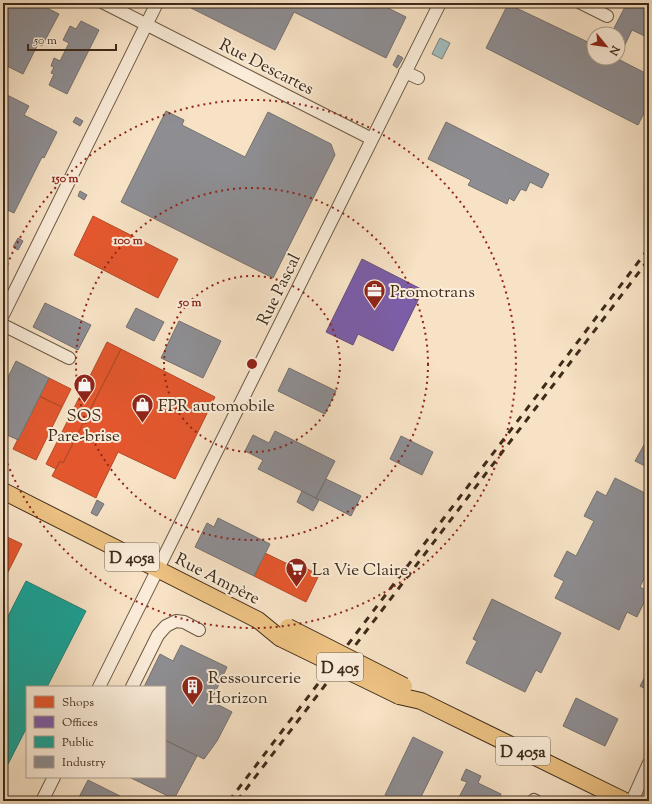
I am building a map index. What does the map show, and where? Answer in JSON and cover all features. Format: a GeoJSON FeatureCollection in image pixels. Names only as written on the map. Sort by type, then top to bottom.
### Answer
{"type":"FeatureCollection","features":[{"type":"Feature","properties":{"kind":"main road","name":"Rue Ampère"},"geometry":{"type":"LineString","coordinates":[[4,492],[284,632]]}},
{"type":"Feature","properties":{"kind":"main road","name":"D 405"},"geometry":{"type":"LineString","coordinates":[[284,632],[401,691]]}},
{"type":"Feature","properties":{"kind":"main road","name":"D 405a"},"geometry":{"type":"LineString","coordinates":[[401,691],[625,801]]}},
{"type":"Feature","properties":{"kind":"street","name":"Rue Descartes"},"geometry":{"type":"LineString","coordinates":[[104,3],[372,138]]}},
{"type":"Feature","properties":{"kind":"street"},"geometry":{"type":"LineString","coordinates":[[3,315],[6,302],[157,3]]}},
{"type":"Feature","properties":{"kind":"street","name":"Rue Pascal"},"geometry":{"type":"LineString","coordinates":[[99,686],[440,3]]}},
{"type":"Feature","properties":{"kind":"street"},"geometry":{"type":"LineString","coordinates":[[581,3],[607,16]]}},
{"type":"Feature","properties":{"kind":"street"},"geometry":{"type":"LineString","coordinates":[[405,72],[418,78]]}},
{"type":"Feature","properties":{"kind":"street"},"geometry":{"type":"LineString","coordinates":[[3,325],[69,358]]}},
{"type":"Feature","properties":{"kind":"street"},"geometry":{"type":"LineString","coordinates":[[132,686],[158,635],[166,626],[176,622],[184,622],[199,630]]}},
{"type":"Feature","properties":{"kind":"street"},"geometry":{"type":"LineString","coordinates":[[632,801],[649,763]]}},
{"type":"Feature","properties":{"kind":"street"},"geometry":{"type":"LineString","coordinates":[[42,801],[54,778]]}},
{"type":"Feature","properties":{"kind":"water"},"geometry":{"type":"Polygon","coordinates":[[[440,38],[450,43],[442,59],[432,54],[440,38]]]}},
{"type":"Feature","properties":{"kind":"building: Shops"},"geometry":{"type":"Polygon","coordinates":[[[3,5],[8,7],[3,16],[3,5]]]}},
{"type":"Feature","properties":{"kind":"building: Shops"},"geometry":{"type":"Polygon","coordinates":[[[93,216],[178,259],[158,298],[74,255],[93,216]]]}},
{"type":"Feature","properties":{"kind":"building: Shops","name":"SOS Pare-brise"},"geometry":{"type":"Polygon","coordinates":[[[107,342],[121,349],[63,463],[60,461],[56,469],[46,464],[107,342]]]}},
{"type":"Feature","properties":{"kind":"building: Shops","name":"FPR automobile"},"geometry":{"type":"Polygon","coordinates":[[[121,349],[215,397],[175,479],[118,452],[96,498],[52,476],[60,461],[63,463],[121,349]]]}},
{"type":"Feature","properties":{"kind":"building: Shops"},"geometry":{"type":"Polygon","coordinates":[[[49,378],[71,389],[62,407],[39,396],[49,378]]]}},
{"type":"Feature","properties":{"kind":"building: Shops"},"geometry":{"type":"Polygon","coordinates":[[[39,396],[62,407],[36,460],[13,449],[39,396]]]}},
{"type":"Feature","properties":{"kind":"building: Shops"},"geometry":{"type":"Polygon","coordinates":[[[3,535],[22,544],[3,582],[3,535]]]}},
{"type":"Feature","properties":{"kind":"building: Shops","name":"La Vie Claire"},"geometry":{"type":"Polygon","coordinates":[[[265,553],[296,568],[298,564],[319,575],[306,602],[254,576],[265,553]]]}},
{"type":"Feature","properties":{"kind":"building: Offices","name":"Promotrans"},"geometry":{"type":"Polygon","coordinates":[[[362,259],[423,290],[393,351],[358,334],[353,345],[326,332],[362,259]]]}},
{"type":"Feature","properties":{"kind":"building: Public"},"geometry":{"type":"Polygon","coordinates":[[[26,581],[86,611],[48,686],[26,686],[26,729],[3,774],[3,626],[26,581]]]}},
{"type":"Feature","properties":{"kind":"building: Industry"},"geometry":{"type":"Polygon","coordinates":[[[10,3],[37,3],[59,14],[42,46],[38,44],[23,74],[3,64],[3,16],[10,3]]]}},
{"type":"Feature","properties":{"kind":"building: Industry"},"geometry":{"type":"Polygon","coordinates":[[[194,3],[378,3],[406,17],[386,58],[294,12],[275,50],[191,8],[194,3]]]}},
{"type":"Feature","properties":{"kind":"building: Industry"},"geometry":{"type":"Polygon","coordinates":[[[627,3],[649,3],[649,38],[632,30],[626,42],[626,26],[615,26],[627,3]]]}},
{"type":"Feature","properties":{"kind":"building: Industry"},"geometry":{"type":"Polygon","coordinates":[[[508,4],[586,41],[586,66],[626,66],[626,63],[649,75],[649,103],[638,125],[486,48],[508,4]]]}},
{"type":"Feature","properties":{"kind":"building: Industry"},"geometry":{"type":"Polygon","coordinates":[[[81,21],[99,30],[67,94],[49,85],[54,74],[51,73],[54,67],[51,66],[54,58],[60,61],[69,43],[63,40],[70,26],[76,29],[81,21]]]}},
{"type":"Feature","properties":{"kind":"building: Industry"},"geometry":{"type":"Polygon","coordinates":[[[398,55],[403,58],[397,68],[393,65],[398,55]]]}},
{"type":"Feature","properties":{"kind":"building: Industry"},"geometry":{"type":"Polygon","coordinates":[[[3,93],[29,106],[24,115],[57,132],[44,158],[42,157],[14,213],[3,208],[3,93]]]}},
{"type":"Feature","properties":{"kind":"building: Industry"},"geometry":{"type":"Polygon","coordinates":[[[166,111],[184,120],[182,125],[245,157],[268,112],[331,144],[335,155],[273,278],[121,202],[166,111]]]}},
{"type":"Feature","properties":{"kind":"building: Industry"},"geometry":{"type":"Polygon","coordinates":[[[76,117],[83,121],[80,126],[73,122],[76,117]]]}},
{"type":"Feature","properties":{"kind":"building: Industry"},"geometry":{"type":"Polygon","coordinates":[[[446,122],[549,174],[542,188],[530,182],[526,191],[521,189],[514,201],[509,198],[507,204],[468,185],[471,180],[428,159],[446,122]]]}},
{"type":"Feature","properties":{"kind":"building: Industry"},"geometry":{"type":"Polygon","coordinates":[[[80,191],[87,195],[84,200],[78,196],[80,191]]]}},
{"type":"Feature","properties":{"kind":"building: Industry"},"geometry":{"type":"Polygon","coordinates":[[[18,238],[23,241],[18,250],[13,247],[18,238]]]}},
{"type":"Feature","properties":{"kind":"building: Industry"},"geometry":{"type":"Polygon","coordinates":[[[45,303],[91,325],[78,350],[33,327],[45,303]]]}},
{"type":"Feature","properties":{"kind":"building: Industry"},"geometry":{"type":"Polygon","coordinates":[[[136,308],[164,322],[154,341],[126,327],[136,308]]]}},
{"type":"Feature","properties":{"kind":"building: Industry"},"geometry":{"type":"Polygon","coordinates":[[[179,321],[221,341],[203,378],[161,358],[179,321]]]}},
{"type":"Feature","properties":{"kind":"building: Industry"},"geometry":{"type":"Polygon","coordinates":[[[16,361],[49,378],[18,440],[3,433],[3,387],[16,361]]]}},
{"type":"Feature","properties":{"kind":"building: Industry"},"geometry":{"type":"Polygon","coordinates":[[[289,368],[336,391],[325,414],[278,391],[289,368]]]}},
{"type":"Feature","properties":{"kind":"building: Industry"},"geometry":{"type":"Polygon","coordinates":[[[275,431],[335,461],[316,498],[258,469],[263,460],[245,451],[253,435],[269,443],[275,431]]]}},
{"type":"Feature","properties":{"kind":"building: Industry"},"geometry":{"type":"Polygon","coordinates":[[[401,436],[433,452],[422,475],[390,459],[401,436]]]}},
{"type":"Feature","properties":{"kind":"building: Industry"},"geometry":{"type":"Polygon","coordinates":[[[649,436],[649,468],[635,461],[649,436]]]}},
{"type":"Feature","properties":{"kind":"building: Industry"},"geometry":{"type":"Polygon","coordinates":[[[615,478],[649,495],[649,568],[640,587],[649,592],[637,617],[627,612],[619,630],[555,598],[564,581],[554,576],[567,551],[576,556],[594,521],[584,516],[597,491],[606,496],[615,478]]]}},
{"type":"Feature","properties":{"kind":"building: Industry"},"geometry":{"type":"Polygon","coordinates":[[[326,479],[361,496],[351,516],[316,498],[326,479]]]}},
{"type":"Feature","properties":{"kind":"building: Industry"},"geometry":{"type":"Polygon","coordinates":[[[302,491],[319,500],[313,511],[297,502],[302,491]]]}},
{"type":"Feature","properties":{"kind":"building: Industry"},"geometry":{"type":"Polygon","coordinates":[[[97,500],[104,504],[97,516],[91,513],[97,500]]]}},
{"type":"Feature","properties":{"kind":"building: Industry"},"geometry":{"type":"Polygon","coordinates":[[[218,518],[270,544],[254,576],[195,547],[207,523],[214,527],[218,518]]]}},
{"type":"Feature","properties":{"kind":"building: Industry"},"geometry":{"type":"Polygon","coordinates":[[[492,599],[561,633],[541,673],[536,670],[525,692],[466,663],[477,641],[473,639],[492,599]]]}},
{"type":"Feature","properties":{"kind":"building: Industry","name":"Ressourcerie Horizon"},"geometry":{"type":"Polygon","coordinates":[[[181,645],[227,667],[211,701],[232,712],[217,741],[204,759],[166,740],[166,686],[144,686],[160,654],[173,661],[181,645]]]}},
{"type":"Feature","properties":{"kind":"building: Industry"},"geometry":{"type":"Polygon","coordinates":[[[646,675],[649,676],[649,691],[640,686],[646,675]]]}},
{"type":"Feature","properties":{"kind":"building: Industry"},"geometry":{"type":"Polygon","coordinates":[[[576,698],[618,719],[605,746],[563,726],[576,698]]]}},
{"type":"Feature","properties":{"kind":"building: Industry"},"geometry":{"type":"Polygon","coordinates":[[[413,737],[443,752],[419,801],[398,801],[385,795],[413,737]]]}},
{"type":"Feature","properties":{"kind":"building: Industry"},"geometry":{"type":"Polygon","coordinates":[[[166,740],[197,756],[174,799],[131,778],[166,778],[166,740]]]}},
{"type":"Feature","properties":{"kind":"building: Industry"},"geometry":{"type":"Polygon","coordinates":[[[466,769],[481,776],[478,783],[501,794],[498,801],[457,801],[467,782],[461,780],[466,769]]]}},
{"type":"Feature","properties":{"kind":"building: Industry"},"geometry":{"type":"Polygon","coordinates":[[[88,780],[120,796],[118,801],[77,801],[88,780]]]}},
{"type":"Feature","properties":{"kind":"railway"},"geometry":{"type":"LineString","coordinates":[[229,801],[649,248]]}},
{"type":"Feature","properties":{"kind":"railway"},"geometry":{"type":"LineString","coordinates":[[237,801],[649,259]]}},
{"type":"Feature","properties":{"kind":"place","name":"Promotrans"},"geometry":{"type":"Point","coordinates":[375,310]}},
{"type":"Feature","properties":{"kind":"place","name":"SOS Pare-brise"},"geometry":{"type":"Point","coordinates":[84,404]}},
{"type":"Feature","properties":{"kind":"place","name":"FPR automobile"},"geometry":{"type":"Point","coordinates":[142,424]}},
{"type":"Feature","properties":{"kind":"place","name":"La Vie Claire"},"geometry":{"type":"Point","coordinates":[296,588]}},
{"type":"Feature","properties":{"kind":"place","name":"Ressourcerie Horizon"},"geometry":{"type":"Point","coordinates":[193,706]}}]}
